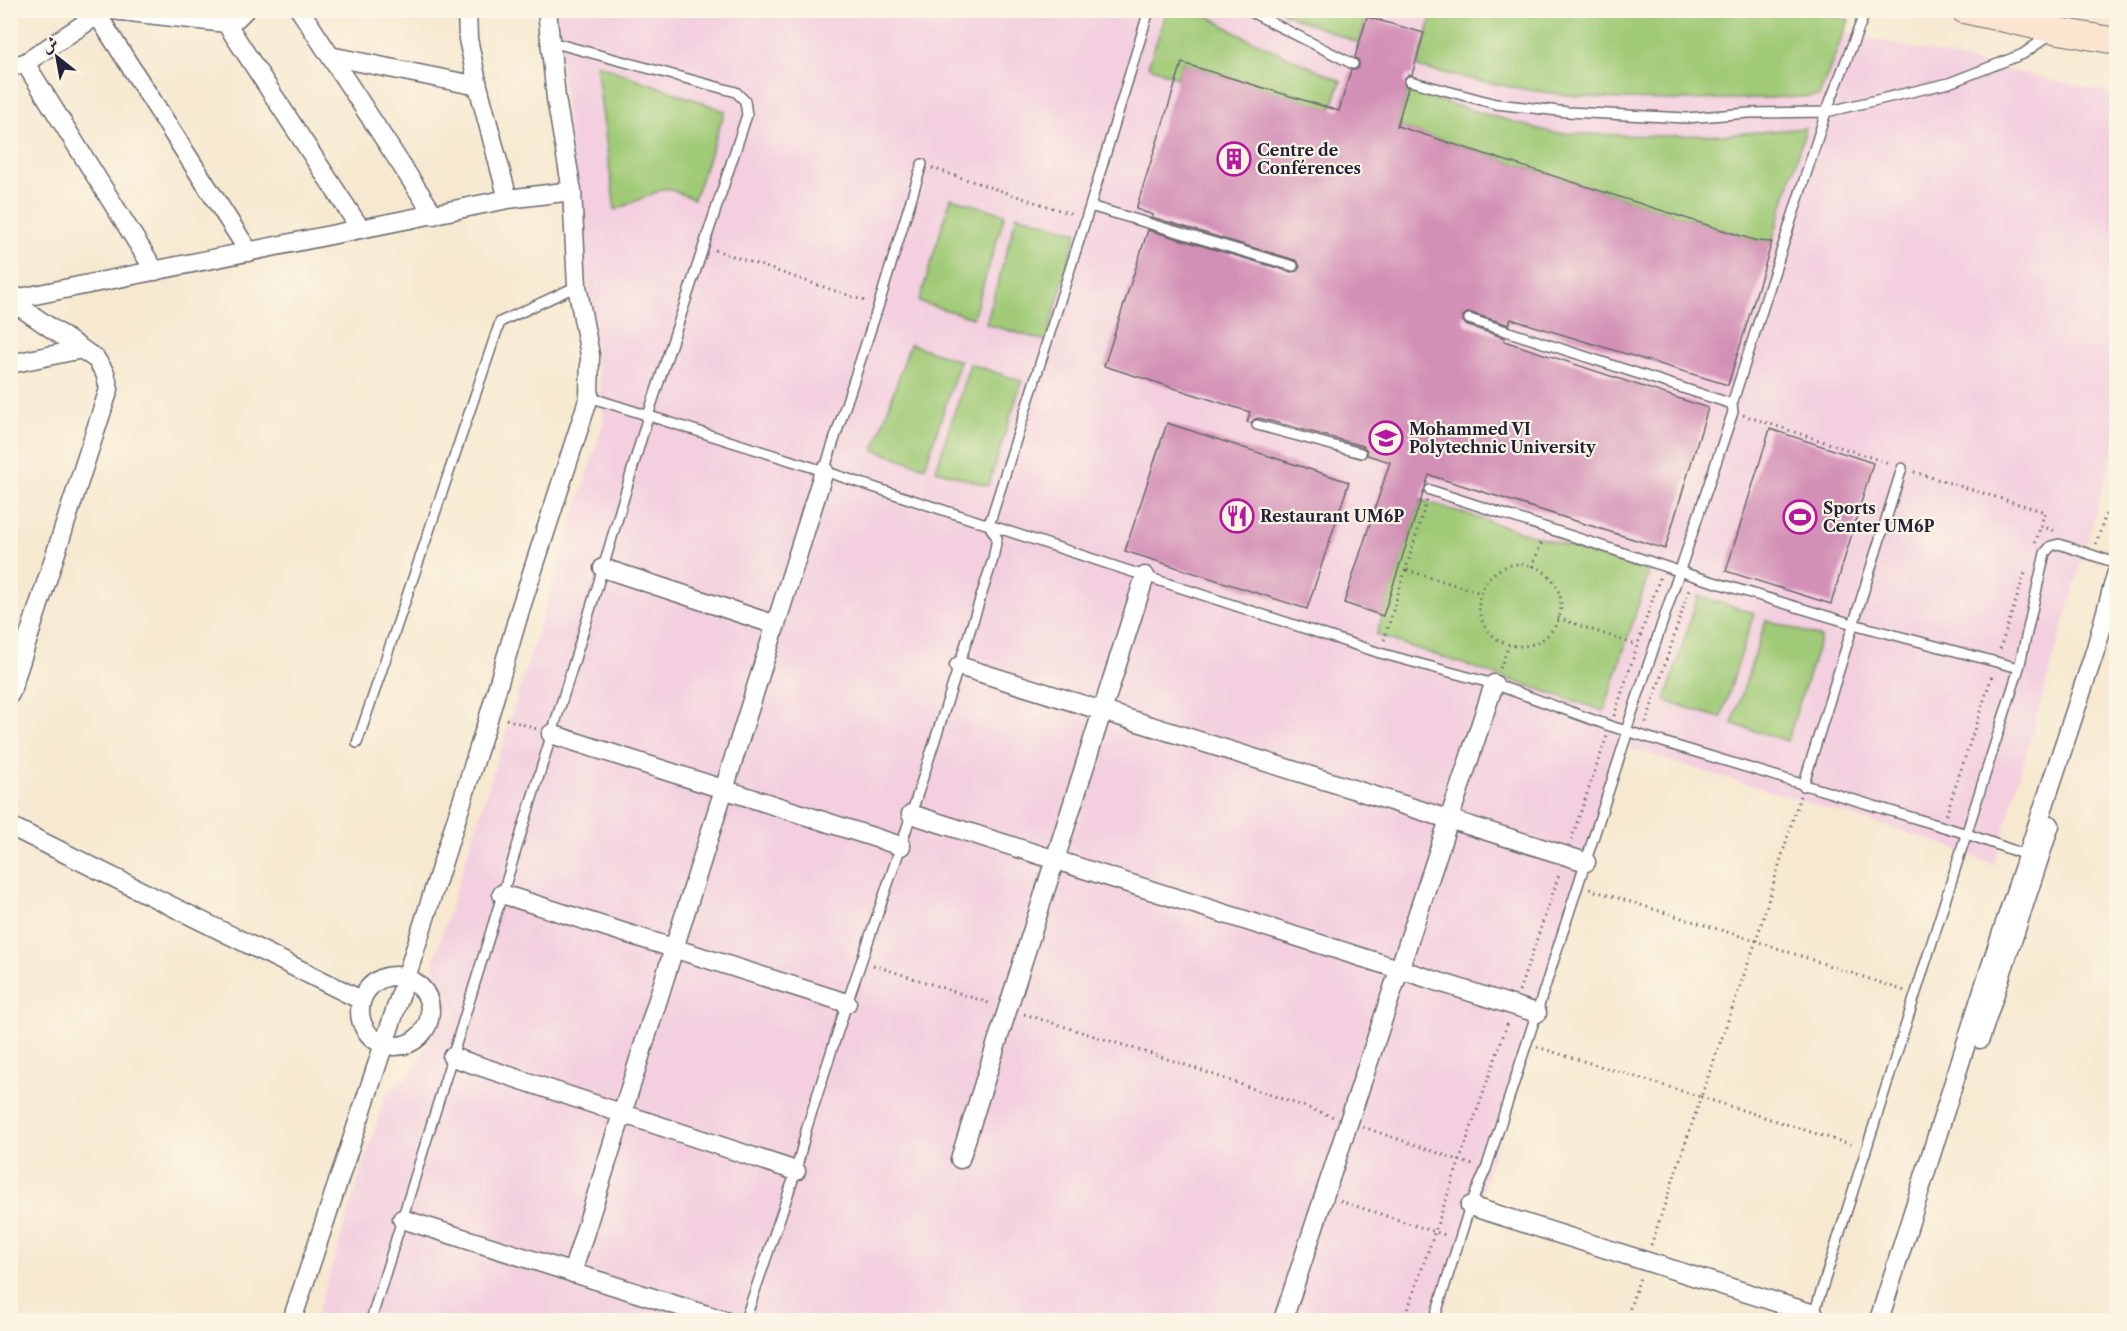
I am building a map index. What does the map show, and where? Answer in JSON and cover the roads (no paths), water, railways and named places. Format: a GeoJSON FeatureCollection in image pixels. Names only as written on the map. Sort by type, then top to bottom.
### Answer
{"type":"FeatureCollection","features":[{"type":"Feature","properties":{"kind":"street"},"geometry":{"type":"LineString","coordinates":[[155,271],[18,65],[105,12],[226,23],[237,18],[245,10]]}},
{"type":"Feature","properties":{"kind":"street"},"geometry":{"type":"LineString","coordinates":[[300,10],[434,215]]}},
{"type":"Feature","properties":{"kind":"street"},"geometry":{"type":"LineString","coordinates":[[466,10],[468,39],[478,86],[508,199]]}},
{"type":"Feature","properties":{"kind":"street"},"geometry":{"type":"LineString","coordinates":[[292,1320],[406,978],[490,713],[520,610],[589,397],[590,355],[578,286],[572,191],[556,98],[547,10]]}},
{"type":"Feature","properties":{"kind":"street"},"geometry":{"type":"LineString","coordinates":[[1964,10],[2116,41]]}},
{"type":"Feature","properties":{"kind":"street"},"geometry":{"type":"LineString","coordinates":[[105,12],[249,252]]}},
{"type":"Feature","properties":{"kind":"street"},"geometry":{"type":"LineString","coordinates":[[226,23],[360,228]]}},
{"type":"Feature","properties":{"kind":"street"},"geometry":{"type":"LineString","coordinates":[[330,56],[478,86]]}},
{"type":"Feature","properties":{"kind":"street"},"geometry":{"type":"LineString","coordinates":[[11,300],[508,199],[572,191]]}},
{"type":"Feature","properties":{"kind":"street"},"geometry":{"type":"LineString","coordinates":[[10,694],[109,389],[105,374],[96,359],[11,300]]}},
{"type":"Feature","properties":{"kind":"street"},"geometry":{"type":"LineString","coordinates":[[10,364],[82,349]]}},
{"type":"Feature","properties":{"kind":"street"},"geometry":{"type":"LineString","coordinates":[[572,1273],[824,471]]}},
{"type":"Feature","properties":{"kind":"street"},"geometry":{"type":"LineString","coordinates":[[603,568],[776,625]]}},
{"type":"Feature","properties":{"kind":"street"},"geometry":{"type":"LineString","coordinates":[[1879,1320],[2026,855],[2096,648],[2116,575]]}},
{"type":"Feature","properties":{"kind":"street"},"geometry":{"type":"LineString","coordinates":[[960,1159],[1145,576]]}},
{"type":"Feature","properties":{"kind":"street"},"geometry":{"type":"LineString","coordinates":[[1891,1320],[2116,623]]}},
{"type":"Feature","properties":{"kind":"street"},"geometry":{"type":"LineString","coordinates":[[959,666],[1586,862]]}},
{"type":"Feature","properties":{"kind":"street"},"geometry":{"type":"LineString","coordinates":[[1282,1320],[1494,684]]}},
{"type":"Feature","properties":{"kind":"street"},"geometry":{"type":"LineString","coordinates":[[551,734],[901,846]]}},
{"type":"Feature","properties":{"kind":"street"},"geometry":{"type":"LineString","coordinates":[[911,814],[1537,1013]]}},
{"type":"Feature","properties":{"kind":"street"},"geometry":{"type":"LineString","coordinates":[[10,826],[361,1000]]}},
{"type":"Feature","properties":{"kind":"street"},"geometry":{"type":"LineString","coordinates":[[502,894],[847,1004]]}},
{"type":"Feature","properties":{"kind":"street"},"geometry":{"type":"LineString","coordinates":[[392,976],[406,978],[416,983],[429,1000],[428,1022],[423,1032],[415,1040],[394,1047],[384,1045],[374,1040],[366,1032],[359,1011],[361,1000],[368,988],[379,980],[392,976]]}},
{"type":"Feature","properties":{"kind":"street"},"geometry":{"type":"LineString","coordinates":[[452,1057],[795,1171]]}},
{"type":"Feature","properties":{"kind":"street"},"geometry":{"type":"LineString","coordinates":[[1470,1206],[1646,1261],[1813,1317]]}},
{"type":"Feature","properties":{"kind":"street"},"geometry":{"type":"LineString","coordinates":[[402,1219],[723,1320]]}},
{"type":"Feature","properties":{"kind":"lane"},"geometry":{"type":"LineString","coordinates":[[745,1320],[993,559],[997,538],[989,525],[1086,219],[1149,10]]}},
{"type":"Feature","properties":{"kind":"lane"},"geometry":{"type":"LineString","coordinates":[[1247,10],[1353,64]]}},
{"type":"Feature","properties":{"kind":"lane"},"geometry":{"type":"LineString","coordinates":[[1434,1320],[1470,1206],[1486,1169],[1527,1044],[1733,408],[1826,112],[1866,10]]}},
{"type":"Feature","properties":{"kind":"lane"},"geometry":{"type":"LineString","coordinates":[[1410,81],[1496,104],[1568,112],[1686,118],[1749,113],[1826,112],[1949,83],[2023,54],[2054,30]]}},
{"type":"Feature","properties":{"kind":"lane"},"geometry":{"type":"LineString","coordinates":[[371,1320],[648,416],[702,246],[747,115],[747,108],[736,92],[551,42]]}},
{"type":"Feature","properties":{"kind":"lane"},"geometry":{"type":"LineString","coordinates":[[824,471],[922,164]]}},
{"type":"Feature","properties":{"kind":"lane"},"geometry":{"type":"LineString","coordinates":[[1090,206],[1293,266]]}},
{"type":"Feature","properties":{"kind":"lane"},"geometry":{"type":"LineString","coordinates":[[357,743],[500,322],[578,286]]}},
{"type":"Feature","properties":{"kind":"lane"},"geometry":{"type":"LineString","coordinates":[[1469,319],[1733,408]]}},
{"type":"Feature","properties":{"kind":"lane"},"geometry":{"type":"LineString","coordinates":[[589,397],[824,471],[1380,653],[1494,684],[1610,726],[1967,834],[2026,855]]}},
{"type":"Feature","properties":{"kind":"lane"},"geometry":{"type":"LineString","coordinates":[[1257,425],[1361,453]]}},
{"type":"Feature","properties":{"kind":"lane"},"geometry":{"type":"LineString","coordinates":[[1803,786],[1902,468]]}},
{"type":"Feature","properties":{"kind":"lane"},"geometry":{"type":"LineString","coordinates":[[1430,490],[1694,576],[1853,624],[2019,668]]}},
{"type":"Feature","properties":{"kind":"lane"},"geometry":{"type":"LineString","coordinates":[[1813,1317],[2019,668],[2047,549],[2059,544],[2116,563]]}},
{"type":"Feature","properties":{"kind":"place","name":"Centre de Conférences"},"geometry":{"type":"Point","coordinates":[1234,159]}},
{"type":"Feature","properties":{"kind":"place","name":"Mohammed VI Polytechnic University"},"geometry":{"type":"Point","coordinates":[1386,438]}},
{"type":"Feature","properties":{"kind":"place","name":"Restaurant UM6P"},"geometry":{"type":"Point","coordinates":[1237,516]}},
{"type":"Feature","properties":{"kind":"place","name":"Sports Center UM6P"},"geometry":{"type":"Point","coordinates":[1800,517]}}]}
